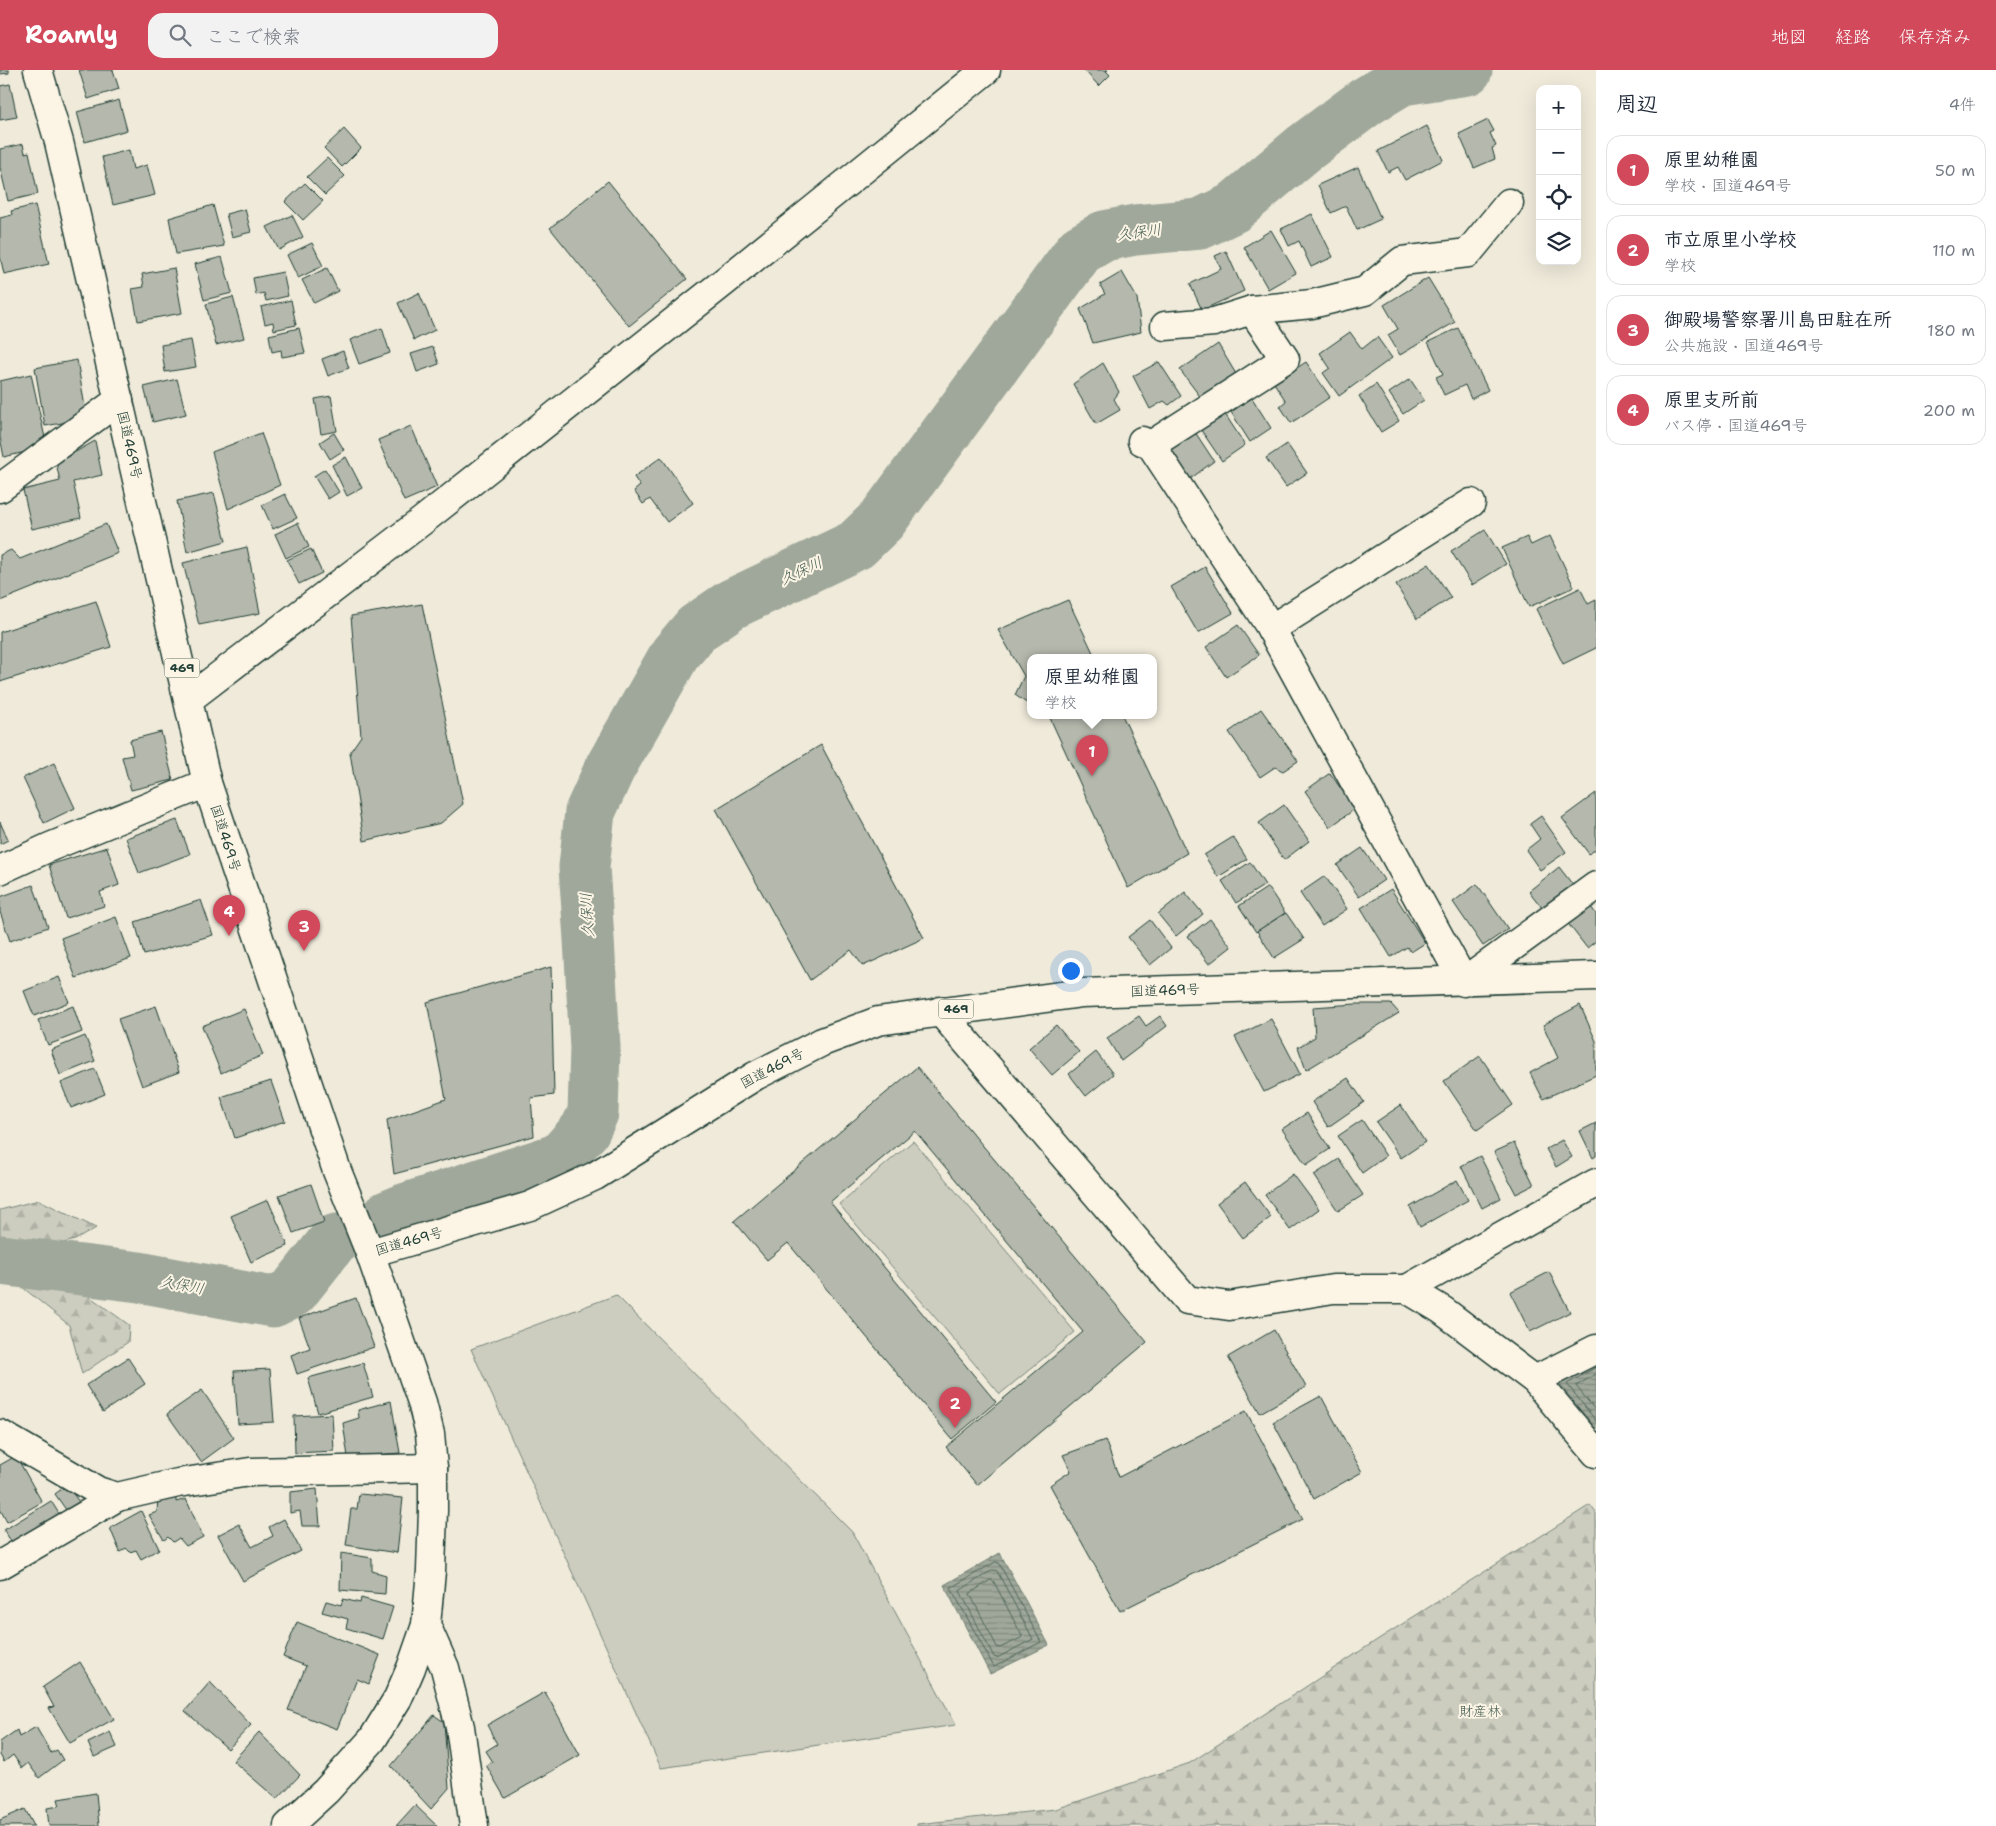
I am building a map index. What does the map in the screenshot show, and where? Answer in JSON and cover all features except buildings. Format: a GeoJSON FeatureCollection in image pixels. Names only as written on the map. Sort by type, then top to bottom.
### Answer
{"type":"FeatureCollection","features":[{"type":"Feature","properties":{"kind":"main road","name":"国道469号"},"geometry":{"type":"LineString","coordinates":[[38,70],[59,142],[207,783],[337,1171],[370,1253],[530,1206],[596,1176],[755,1076],[822,1042],[878,1021],[1082,993],[1464,982],[1596,976]]}},
{"type":"Feature","properties":{"kind":"main road"},"geometry":{"type":"LineString","coordinates":[[189,699],[422,521],[724,282],[986,70]]}},
{"type":"Feature","properties":{"kind":"main road"},"geometry":{"type":"LineString","coordinates":[[1165,326],[1214,322],[1252,310],[1312,304],[1365,291],[1402,261],[1468,253],[1509,203]]}},
{"type":"Feature","properties":{"kind":"main road"},"geometry":{"type":"LineString","coordinates":[[1252,310],[1285,359],[1147,443],[1270,629],[1464,982],[1596,886]]}},
{"type":"Feature","properties":{"kind":"main road"},"geometry":{"type":"LineString","coordinates":[[0,488],[119,400]]}},
{"type":"Feature","properties":{"kind":"main road"},"geometry":{"type":"LineString","coordinates":[[1270,629],[1471,503]]}},
{"type":"Feature","properties":{"kind":"main road"},"geometry":{"type":"LineString","coordinates":[[0,870],[50,847],[207,783]]}},
{"type":"Feature","properties":{"kind":"main road"},"geometry":{"type":"LineString","coordinates":[[940,1011],[1187,1300],[1229,1306],[1333,1289],[1407,1289],[1596,1183]]}},
{"type":"Feature","properties":{"kind":"main road"},"geometry":{"type":"LineString","coordinates":[[288,1826],[326,1791],[372,1740],[398,1698],[426,1625],[431,1571],[433,1468],[430,1434],[422,1402],[370,1253]]}},
{"type":"Feature","properties":{"kind":"main road"},"geometry":{"type":"LineString","coordinates":[[1407,1289],[1442,1310],[1535,1380],[1596,1453]]}},
{"type":"Feature","properties":{"kind":"main road"},"geometry":{"type":"LineString","coordinates":[[1535,1380],[1596,1349]]}},
{"type":"Feature","properties":{"kind":"main road"},"geometry":{"type":"LineString","coordinates":[[0,1434],[98,1491],[117,1496]]}},
{"type":"Feature","properties":{"kind":"main road"},"geometry":{"type":"LineString","coordinates":[[0,1565],[117,1496],[250,1472],[433,1468]]}},
{"type":"Feature","properties":{"kind":"main road"},"geometry":{"type":"LineString","coordinates":[[426,1625],[445,1668],[460,1727],[474,1826]]}},
{"type":"Feature","properties":{"kind":"green space"},"geometry":{"type":"Polygon","coordinates":[[[913,1141],[1075,1332],[1000,1394],[839,1204],[913,1141]]]}},
{"type":"Feature","properties":{"kind":"green space"},"geometry":{"type":"Polygon","coordinates":[[[39,1200],[96,1228],[75,1240],[43,1248],[89,1296],[129,1325],[128,1342],[82,1374],[69,1325],[0,1269],[0,1210],[39,1200]]]}},
{"type":"Feature","properties":{"kind":"green space"},"geometry":{"type":"Polygon","coordinates":[[[616,1295],[852,1532],[956,1725],[661,1768],[471,1349],[616,1295]]]}},
{"type":"Feature","properties":{"kind":"green space","name":"財産林"},"geometry":{"type":"Polygon","coordinates":[[[1590,1505],[1596,1513],[1596,1826],[917,1826],[917,1824],[1056,1809],[1190,1763],[1377,1640],[1590,1505]]]}},
{"type":"Feature","properties":{"kind":"water"},"geometry":{"type":"Polygon","coordinates":[[[1596,1362],[1596,1429],[1557,1381],[1596,1362]]]}},
{"type":"Feature","properties":{"kind":"water"},"geometry":{"type":"Polygon","coordinates":[[[1000,1553],[1049,1645],[990,1674],[944,1585],[1000,1553]]]}},
{"type":"Feature","properties":{"kind":"waterway","name":"久保川"},"geometry":{"type":"LineString","coordinates":[[387,1216],[560,1158],[585,1130],[593,1113],[595,1048],[584,867],[590,812],[610,768],[675,654],[697,628],[732,604],[856,545],[882,520],[1080,250],[1104,236],[1135,230],[1200,224],[1233,208],[1303,149],[1367,101],[1402,80],[1467,70]]}},
{"type":"Feature","properties":{"kind":"waterway","name":"久保川"},"geometry":{"type":"LineString","coordinates":[[0,1260],[139,1277],[273,1302],[293,1292],[334,1240],[337,1239]]}},
{"type":"Feature","properties":{"kind":"place","name":"原里幼稚園"},"geometry":{"type":"Point","coordinates":[1092,776]}},
{"type":"Feature","properties":{"kind":"place","name":"原里支所前"},"geometry":{"type":"Point","coordinates":[229,936]}},
{"type":"Feature","properties":{"kind":"place","name":"御殿場警察署川島田駐在所"},"geometry":{"type":"Point","coordinates":[304,951]}},
{"type":"Feature","properties":{"kind":"place","name":"市立原里小学校"},"geometry":{"type":"Point","coordinates":[955,1428]}}]}
